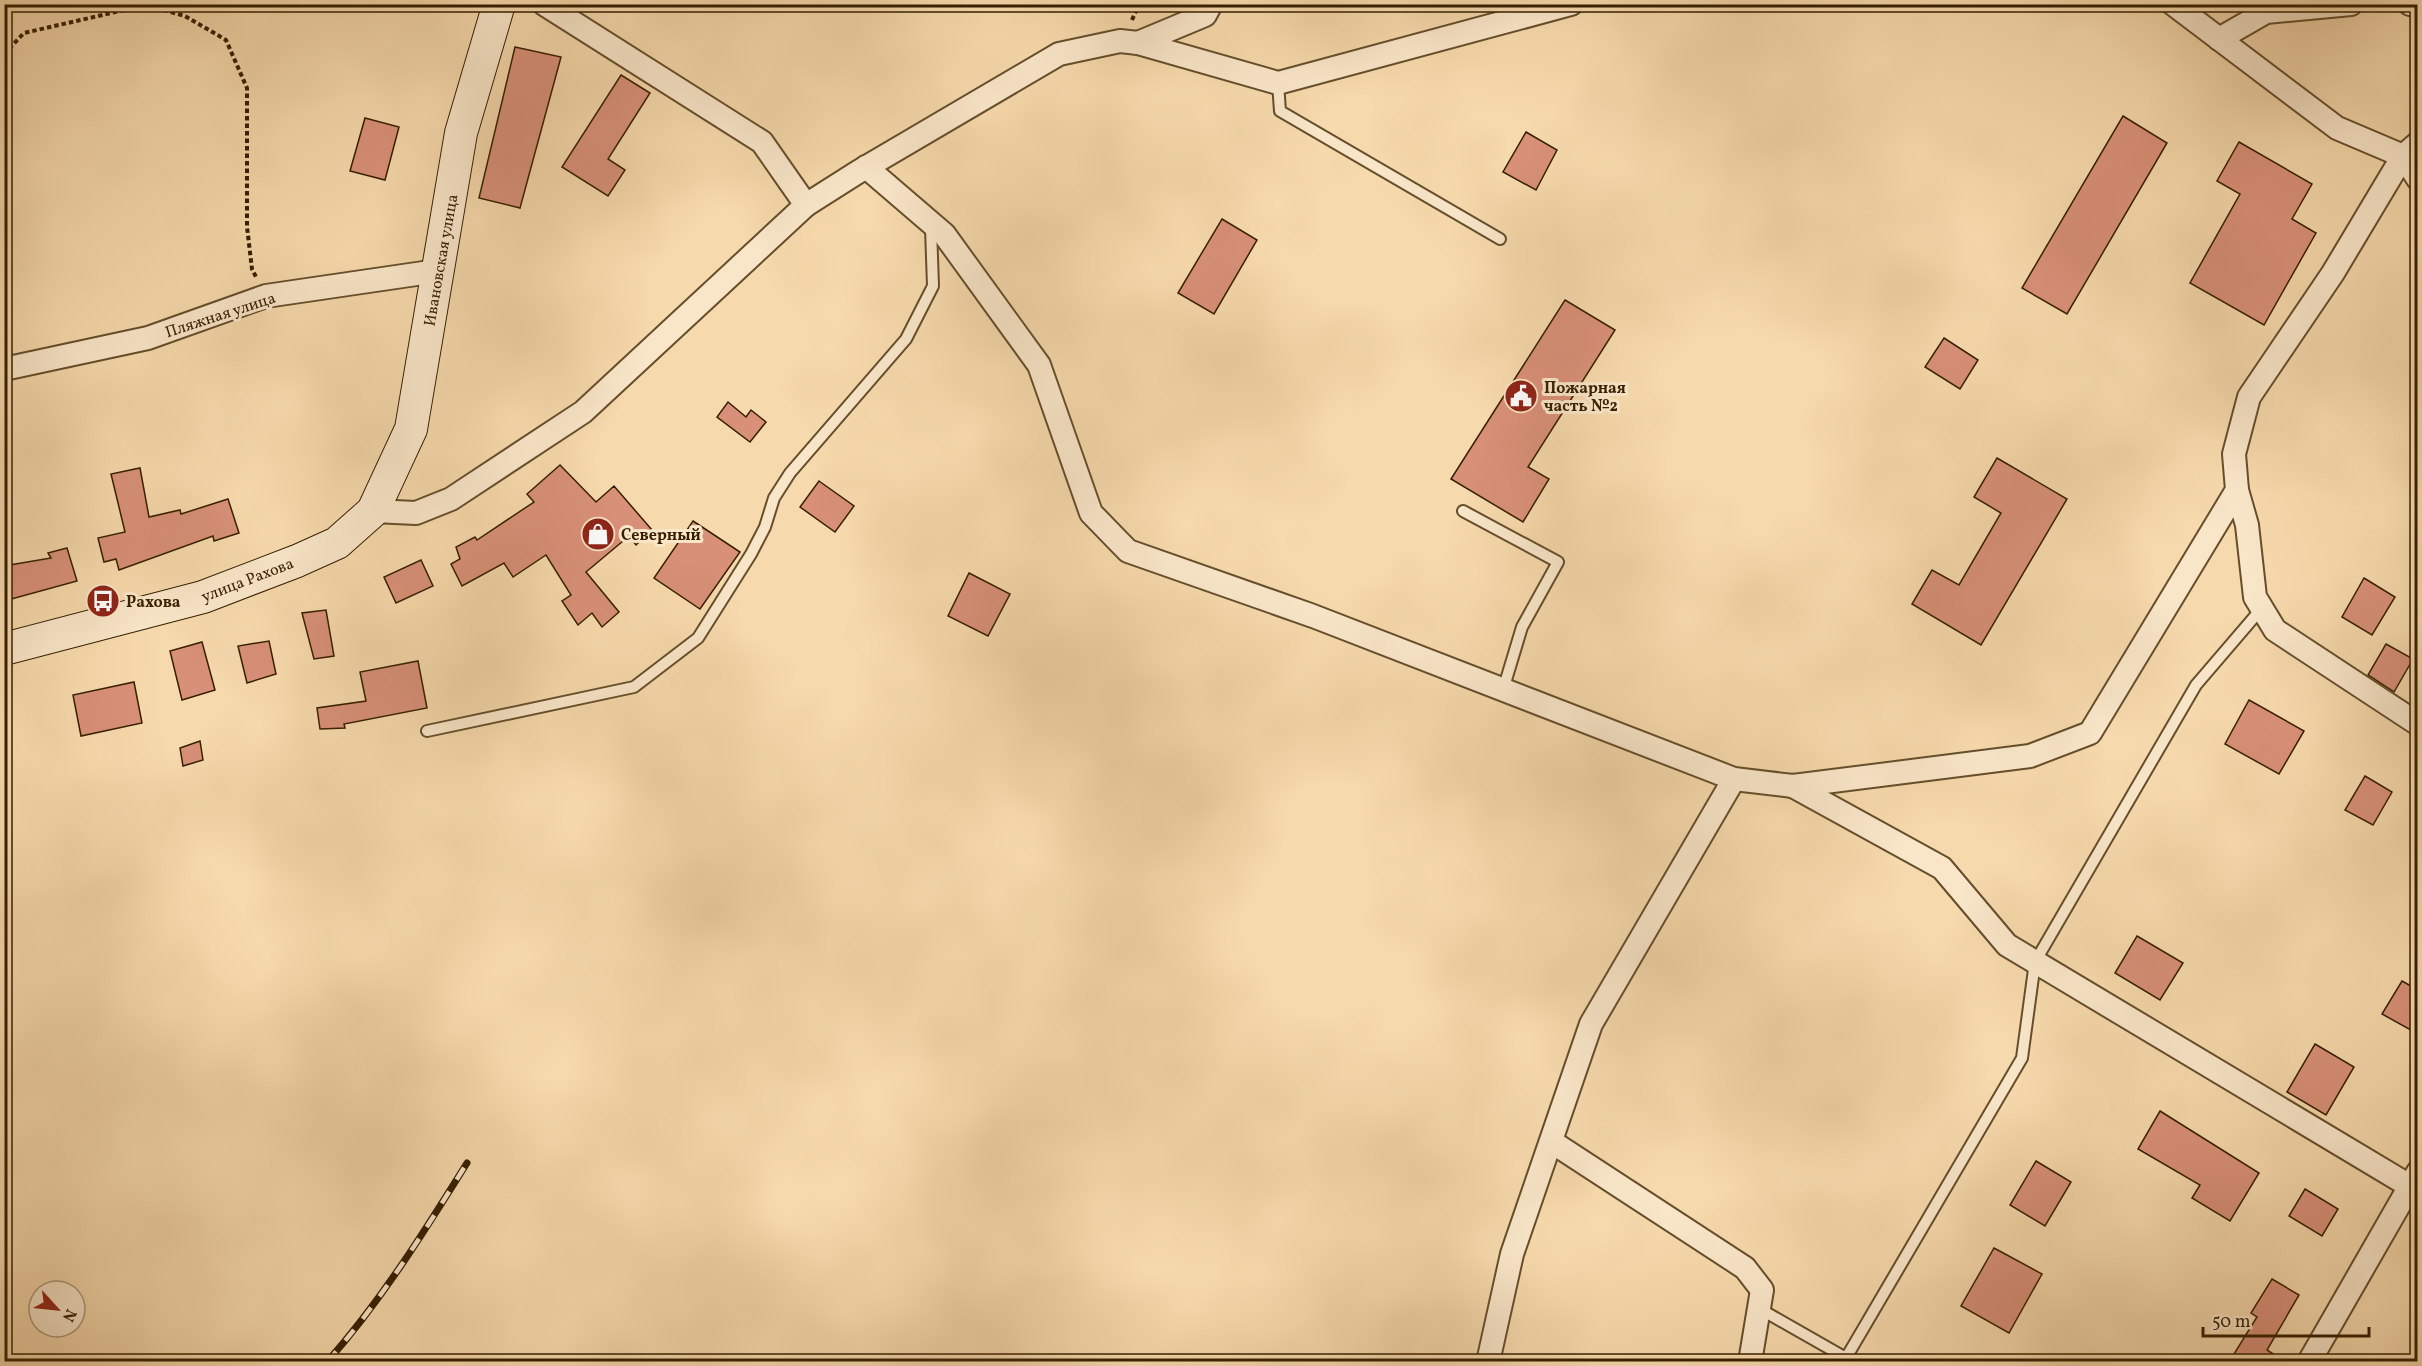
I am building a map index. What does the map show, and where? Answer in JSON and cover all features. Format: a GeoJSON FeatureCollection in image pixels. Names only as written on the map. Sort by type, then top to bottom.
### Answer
{"type":"FeatureCollection","features":[{"type":"Feature","properties":{"kind":"main road","name":"Ивановская улица"},"geometry":{"type":"LineString","coordinates":[[374,511],[411,429],[462,133],[496,5]]}},
{"type":"Feature","properties":{"kind":"main road","name":"улица Рахова"},"geometry":{"type":"LineString","coordinates":[[4,649],[213,593],[337,543],[374,511]]}},
{"type":"Feature","properties":{"kind":"street"},"geometry":{"type":"LineString","coordinates":[[544,4],[762,142],[806,205]]}},
{"type":"Feature","properties":{"kind":"street"},"geometry":{"type":"LineString","coordinates":[[1138,43],[1205,15],[1211,4]]}},
{"type":"Feature","properties":{"kind":"street"},"geometry":{"type":"LineString","coordinates":[[374,511],[416,513],[451,499],[584,412],[806,205],[866,167],[1059,54],[1120,41],[1138,43],[1278,83],[1570,4]]}},
{"type":"Feature","properties":{"kind":"street"},"geometry":{"type":"LineString","coordinates":[[2173,4],[2337,128],[2410,150]]}},
{"type":"Feature","properties":{"kind":"street"},"geometry":{"type":"LineString","coordinates":[[2219,39],[2266,12],[2351,4]]}},
{"type":"Feature","properties":{"kind":"street"},"geometry":{"type":"LineString","coordinates":[[2410,4],[2418,5]]}},
{"type":"Feature","properties":{"kind":"street"},"geometry":{"type":"LineString","coordinates":[[2410,150],[2418,179]]}},
{"type":"Feature","properties":{"kind":"street"},"geometry":{"type":"LineString","coordinates":[[2410,150],[2333,273],[2249,397],[2234,454],[2237,490],[2247,525],[2255,597],[2275,630],[2418,724]]}},
{"type":"Feature","properties":{"kind":"street"},"geometry":{"type":"LineString","coordinates":[[866,167],[944,234],[1039,365],[1091,513],[1128,551],[1313,616],[1734,779],[1793,786],[2030,756],[2090,733],[2237,490]]}},
{"type":"Feature","properties":{"kind":"street","name":"Пляжная улица"},"geometry":{"type":"LineString","coordinates":[[4,369],[148,338],[266,296],[437,272]]}},
{"type":"Feature","properties":{"kind":"street"},"geometry":{"type":"LineString","coordinates":[[1488,1362],[1512,1254],[1591,1024],[1734,779]]}},
{"type":"Feature","properties":{"kind":"street"},"geometry":{"type":"LineString","coordinates":[[1793,786],[1942,868],[2007,945],[2414,1183],[2309,1362]]}},
{"type":"Feature","properties":{"kind":"street"},"geometry":{"type":"LineString","coordinates":[[1551,1142],[1745,1268],[1762,1290],[1750,1362]]}},
{"type":"Feature","properties":{"kind":"lane"},"geometry":{"type":"LineString","coordinates":[[1278,83],[1280,111],[1500,239]]}},
{"type":"Feature","properties":{"kind":"lane"},"geometry":{"type":"LineString","coordinates":[[428,731],[634,687],[698,638],[751,554],[765,527],[774,498],[790,473],[906,339],[933,286],[934,241],[930,220]]}},
{"type":"Feature","properties":{"kind":"lane"},"geometry":{"type":"LineString","coordinates":[[1462,511],[1558,562],[1521,627],[1503,690]]}},
{"type":"Feature","properties":{"kind":"lane"},"geometry":{"type":"LineString","coordinates":[[1760,1309],[1846,1358],[2022,1058],[2035,962],[2196,686],[2262,608]]}},
{"type":"Feature","properties":{"kind":"path"},"geometry":{"type":"LineString","coordinates":[[4,54],[24,33],[146,5],[185,16],[225,40],[247,88],[247,227],[252,269],[266,296]]}},
{"type":"Feature","properties":{"kind":"building"},"geometry":{"type":"Polygon","coordinates":[[[515,47],[561,57],[520,208],[479,198],[515,47]]]}},
{"type":"Feature","properties":{"kind":"building"},"geometry":{"type":"Polygon","coordinates":[[[621,75],[650,93],[608,159],[625,170],[608,196],[562,167],[621,75]]]}},
{"type":"Feature","properties":{"kind":"building"},"geometry":{"type":"Polygon","coordinates":[[[2123,116],[2167,143],[2067,314],[2022,288],[2123,116]]]}},
{"type":"Feature","properties":{"kind":"building"},"geometry":{"type":"Polygon","coordinates":[[[365,118],[399,127],[385,180],[350,171],[365,118]]]}},
{"type":"Feature","properties":{"kind":"building"},"geometry":{"type":"Polygon","coordinates":[[[1526,132],[1557,150],[1536,190],[1503,172],[1526,132]]]}},
{"type":"Feature","properties":{"kind":"building"},"geometry":{"type":"Polygon","coordinates":[[[2239,142],[2312,184],[2292,219],[2316,233],[2264,325],[2190,283],[2240,194],[2217,181],[2239,142]]]}},
{"type":"Feature","properties":{"kind":"building"},"geometry":{"type":"Polygon","coordinates":[[[1222,219],[1257,240],[1214,314],[1178,293],[1222,219]]]}},
{"type":"Feature","properties":{"kind":"building","name":"Пожарная часть №2"},"geometry":{"type":"Polygon","coordinates":[[[1565,300],[1615,330],[1528,467],[1549,479],[1523,522],[1451,479],[1565,300]]]}},
{"type":"Feature","properties":{"kind":"building"},"geometry":{"type":"Polygon","coordinates":[[[1944,338],[1978,360],[1960,389],[1925,367],[1944,338]]]}},
{"type":"Feature","properties":{"kind":"building"},"geometry":{"type":"Polygon","coordinates":[[[728,402],[746,417],[751,410],[766,422],[750,442],[717,417],[728,402]]]}},
{"type":"Feature","properties":{"kind":"building"},"geometry":{"type":"Polygon","coordinates":[[[1997,458],[2067,499],[1981,645],[1912,604],[1932,570],[1959,585],[2001,513],[1974,497],[1997,458]]]}},
{"type":"Feature","properties":{"kind":"building"},"geometry":{"type":"Polygon","coordinates":[[[560,465],[596,502],[614,486],[652,530],[636,545],[629,536],[586,572],[619,612],[602,627],[592,613],[578,625],[562,601],[571,595],[546,555],[513,577],[504,563],[462,586],[451,564],[460,559],[456,547],[475,537],[477,540],[534,502],[527,494],[560,465]]]}},
{"type":"Feature","properties":{"kind":"building"},"geometry":{"type":"Polygon","coordinates":[[[140,468],[149,517],[180,510],[181,514],[228,499],[239,533],[214,541],[213,536],[119,570],[116,559],[104,562],[98,538],[125,532],[111,474],[140,468]]]}},
{"type":"Feature","properties":{"kind":"building"},"geometry":{"type":"Polygon","coordinates":[[[819,481],[854,506],[835,532],[800,507],[819,481]]]}},
{"type":"Feature","properties":{"kind":"building"},"geometry":{"type":"Polygon","coordinates":[[[693,521],[740,552],[700,609],[654,578],[693,521]]]}},
{"type":"Feature","properties":{"kind":"building"},"geometry":{"type":"Polygon","coordinates":[[[67,548],[77,581],[4,601],[4,566],[51,558],[48,553],[67,548]]]}},
{"type":"Feature","properties":{"kind":"building"},"geometry":{"type":"Polygon","coordinates":[[[421,560],[433,586],[396,603],[384,577],[421,560]]]}},
{"type":"Feature","properties":{"kind":"building"},"geometry":{"type":"Polygon","coordinates":[[[969,573],[1010,594],[988,636],[948,616],[969,573]]]}},
{"type":"Feature","properties":{"kind":"building"},"geometry":{"type":"Polygon","coordinates":[[[2364,578],[2395,597],[2372,635],[2342,617],[2364,578]]]}},
{"type":"Feature","properties":{"kind":"building"},"geometry":{"type":"Polygon","coordinates":[[[326,610],[334,656],[314,659],[302,613],[326,610]]]}},
{"type":"Feature","properties":{"kind":"building"},"geometry":{"type":"Polygon","coordinates":[[[269,641],[276,674],[247,683],[238,646],[269,641]]]}},
{"type":"Feature","properties":{"kind":"building"},"geometry":{"type":"Polygon","coordinates":[[[202,642],[215,690],[182,700],[170,651],[202,642]]]}},
{"type":"Feature","properties":{"kind":"building"},"geometry":{"type":"Polygon","coordinates":[[[2386,644],[2413,659],[2394,692],[2368,675],[2386,644]]]}},
{"type":"Feature","properties":{"kind":"building"},"geometry":{"type":"Polygon","coordinates":[[[418,661],[427,708],[344,724],[345,728],[320,729],[317,708],[366,701],[360,672],[418,661]]]}},
{"type":"Feature","properties":{"kind":"building"},"geometry":{"type":"Polygon","coordinates":[[[134,682],[142,723],[81,736],[73,695],[134,682]]]}},
{"type":"Feature","properties":{"kind":"building"},"geometry":{"type":"Polygon","coordinates":[[[2249,700],[2304,731],[2279,774],[2225,744],[2249,700]]]}},
{"type":"Feature","properties":{"kind":"building"},"geometry":{"type":"Polygon","coordinates":[[[200,741],[203,760],[183,766],[180,748],[200,741]]]}},
{"type":"Feature","properties":{"kind":"building"},"geometry":{"type":"Polygon","coordinates":[[[2365,776],[2392,792],[2373,825],[2345,810],[2365,776]]]}},
{"type":"Feature","properties":{"kind":"building"},"geometry":{"type":"Polygon","coordinates":[[[2137,936],[2183,963],[2160,1000],[2115,973],[2137,936]]]}},
{"type":"Feature","properties":{"kind":"building"},"geometry":{"type":"Polygon","coordinates":[[[2402,981],[2418,990],[2418,1034],[2382,1014],[2402,981]]]}},
{"type":"Feature","properties":{"kind":"building"},"geometry":{"type":"Polygon","coordinates":[[[2315,1044],[2354,1067],[2326,1115],[2287,1092],[2315,1044]]]}},
{"type":"Feature","properties":{"kind":"building"},"geometry":{"type":"Polygon","coordinates":[[[2160,1111],[2259,1173],[2230,1221],[2192,1198],[2200,1185],[2138,1149],[2160,1111]]]}},
{"type":"Feature","properties":{"kind":"building"},"geometry":{"type":"Polygon","coordinates":[[[2036,1161],[2071,1182],[2045,1226],[2010,1205],[2036,1161]]]}},
{"type":"Feature","properties":{"kind":"building"},"geometry":{"type":"Polygon","coordinates":[[[2305,1189],[2338,1209],[2322,1236],[2289,1216],[2305,1189]]]}},
{"type":"Feature","properties":{"kind":"building"},"geometry":{"type":"Polygon","coordinates":[[[1994,1248],[2042,1274],[2009,1333],[1961,1306],[1994,1248]]]}},
{"type":"Feature","properties":{"kind":"building"},"geometry":{"type":"Polygon","coordinates":[[[2272,1279],[2299,1295],[2267,1350],[2286,1362],[2229,1362],[2257,1317],[2251,1313],[2272,1279]]]}},
{"type":"Feature","properties":{"kind":"railway"},"geometry":{"type":"LineString","coordinates":[[327,1362],[384,1290],[467,1163]]}},
{"type":"Feature","properties":{"kind":"place","name":"Пожарная часть №2"},"geometry":{"type":"Point","coordinates":[1521,396]}},
{"type":"Feature","properties":{"kind":"place","name":"Северный"},"geometry":{"type":"Point","coordinates":[598,534]}},
{"type":"Feature","properties":{"kind":"place","name":"Рахова"},"geometry":{"type":"Point","coordinates":[103,601]}}]}
